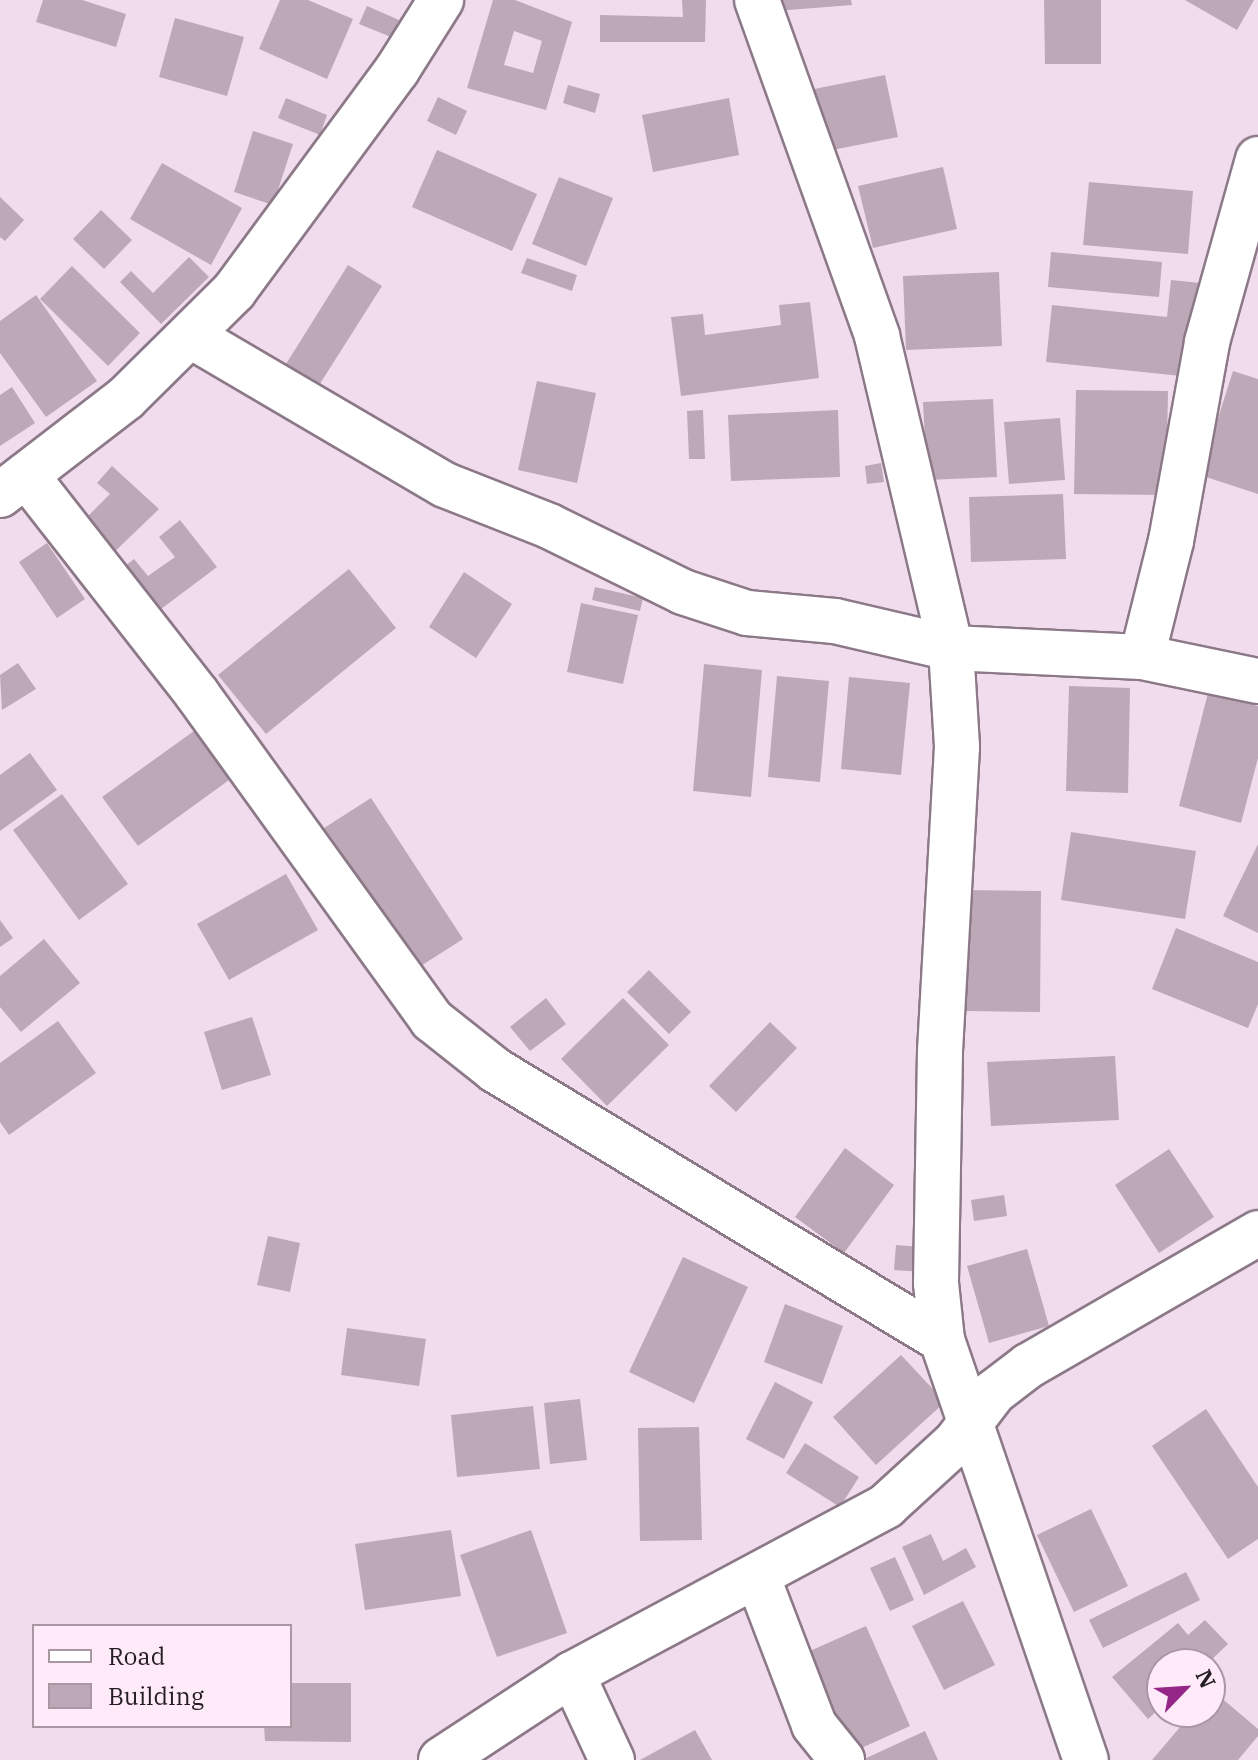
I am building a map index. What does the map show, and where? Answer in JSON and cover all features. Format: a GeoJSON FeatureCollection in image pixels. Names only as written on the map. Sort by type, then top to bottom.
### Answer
{"type":"FeatureCollection","features":[{"type":"Feature","properties":{"kind":"street"},"geometry":{"type":"LineString","coordinates":[[441,0],[397,70],[252,266],[191,336],[126,398],[13,485],[197,694],[432,1020],[495,1070],[942,1340]]}},
{"type":"Feature","properties":{"kind":"street"},"geometry":{"type":"LineString","coordinates":[[757,0],[877,336],[951,648],[957,747],[940,1052],[936,1283],[942,1340],[1086,1760]]}},
{"type":"Feature","properties":{"kind":"street"},"geometry":{"type":"LineString","coordinates":[[1142,657],[1171,541],[1207,342],[1258,159]]}},
{"type":"Feature","properties":{"kind":"street"},"geometry":{"type":"LineString","coordinates":[[191,336],[445,485],[549,526],[683,592],[747,613],[835,621],[951,648],[1142,657],[1258,681]]}},
{"type":"Feature","properties":{"kind":"street"},"geometry":{"type":"LineString","coordinates":[[441,1760],[572,1674],[758,1578],[886,1506],[925,1474],[994,1392],[1028,1366],[1258,1233]]}},
{"type":"Feature","properties":{"kind":"street"},"geometry":{"type":"LineString","coordinates":[[758,1578],[814,1725],[842,1760]]}},
{"type":"Feature","properties":{"kind":"street"},"geometry":{"type":"LineString","coordinates":[[572,1674],[612,1760]]}},
{"type":"Feature","properties":{"kind":"building"},"geometry":{"type":"Polygon","coordinates":[[[43,0],[82,0],[126,14],[116,47],[36,22],[43,0]]]}},
{"type":"Feature","properties":{"kind":"building"},"geometry":{"type":"Polygon","coordinates":[[[280,0],[308,0],[353,19],[327,79],[259,49],[280,0]]]}},
{"type":"Feature","properties":{"kind":"building"},"geometry":{"type":"Polygon","coordinates":[[[493,0],[515,0],[572,22],[546,110],[467,88],[493,0]],[[514,31],[504,65],[533,73],[542,41],[514,31]]]}},
{"type":"Feature","properties":{"kind":"building"},"geometry":{"type":"Polygon","coordinates":[[[682,0],[706,0],[705,42],[600,42],[600,15],[683,17],[682,0]]]}},
{"type":"Feature","properties":{"kind":"building"},"geometry":{"type":"Polygon","coordinates":[[[775,0],[851,0],[852,5],[776,11],[775,0]]]}},
{"type":"Feature","properties":{"kind":"building"},"geometry":{"type":"Polygon","coordinates":[[[1044,0],[1101,0],[1101,64],[1045,64],[1044,0]]]}},
{"type":"Feature","properties":{"kind":"building"},"geometry":{"type":"Polygon","coordinates":[[[1185,0],[1254,0],[1237,30],[1185,0]]]}},
{"type":"Feature","properties":{"kind":"building"},"geometry":{"type":"Polygon","coordinates":[[[367,6],[399,20],[391,37],[359,24],[367,6]]]}},
{"type":"Feature","properties":{"kind":"building"},"geometry":{"type":"Polygon","coordinates":[[[175,18],[244,37],[227,96],[159,77],[175,18]]]}},
{"type":"Feature","properties":{"kind":"building"},"geometry":{"type":"Polygon","coordinates":[[[885,75],[898,137],[817,153],[804,91],[885,75]]]}},
{"type":"Feature","properties":{"kind":"building"},"geometry":{"type":"Polygon","coordinates":[[[568,85],[600,94],[595,113],[563,103],[568,85]]]}},
{"type":"Feature","properties":{"kind":"building"},"geometry":{"type":"Polygon","coordinates":[[[438,97],[467,111],[456,135],[427,121],[438,97]]]}},
{"type":"Feature","properties":{"kind":"building"},"geometry":{"type":"Polygon","coordinates":[[[286,98],[327,115],[320,135],[278,118],[286,98]]]}},
{"type":"Feature","properties":{"kind":"building"},"geometry":{"type":"Polygon","coordinates":[[[729,98],[739,155],[653,172],[642,115],[729,98]]]}},
{"type":"Feature","properties":{"kind":"building"},"geometry":{"type":"Polygon","coordinates":[[[253,131],[293,144],[273,205],[234,192],[253,131]]]}},
{"type":"Feature","properties":{"kind":"building"},"geometry":{"type":"Polygon","coordinates":[[[437,150],[537,194],[512,251],[412,207],[437,150]]]}},
{"type":"Feature","properties":{"kind":"building"},"geometry":{"type":"Polygon","coordinates":[[[162,163],[242,208],[211,265],[130,219],[162,163]]]}},
{"type":"Feature","properties":{"kind":"building"},"geometry":{"type":"Polygon","coordinates":[[[943,167],[957,229],[873,248],[858,186],[943,167]]]}},
{"type":"Feature","properties":{"kind":"building"},"geometry":{"type":"Polygon","coordinates":[[[559,177],[613,198],[586,266],[532,244],[559,177]]]}},
{"type":"Feature","properties":{"kind":"building"},"geometry":{"type":"Polygon","coordinates":[[[1089,182],[1193,191],[1188,254],[1083,245],[1089,182]]]}},
{"type":"Feature","properties":{"kind":"building"},"geometry":{"type":"Polygon","coordinates":[[[0,197],[24,220],[5,241],[0,237],[0,197]]]}},
{"type":"Feature","properties":{"kind":"building"},"geometry":{"type":"Polygon","coordinates":[[[101,210],[132,240],[104,269],[73,239],[101,210]]]}},
{"type":"Feature","properties":{"kind":"building"},"geometry":{"type":"Polygon","coordinates":[[[1051,252],[1162,262],[1159,297],[1048,287],[1051,252]]]}},
{"type":"Feature","properties":{"kind":"building"},"geometry":{"type":"Polygon","coordinates":[[[189,257],[209,277],[161,324],[120,282],[131,271],[153,293],[189,257]]]}},
{"type":"Feature","properties":{"kind":"building"},"geometry":{"type":"Polygon","coordinates":[[[527,258],[577,275],[572,291],[521,273],[527,258]]]}},
{"type":"Feature","properties":{"kind":"building"},"geometry":{"type":"Polygon","coordinates":[[[348,265],[382,286],[309,401],[276,380],[348,265]]]}},
{"type":"Feature","properties":{"kind":"building"},"geometry":{"type":"Polygon","coordinates":[[[72,266],[140,333],[108,366],[40,299],[72,266]]]}},
{"type":"Feature","properties":{"kind":"building"},"geometry":{"type":"Polygon","coordinates":[[[999,272],[1002,346],[906,350],[903,276],[999,272]]]}},
{"type":"Feature","properties":{"kind":"building"},"geometry":{"type":"Polygon","coordinates":[[[1171,280],[1201,283],[1191,377],[1046,362],[1052,305],[1167,317],[1171,280]]]}},
{"type":"Feature","properties":{"kind":"building"},"geometry":{"type":"Polygon","coordinates":[[[36,295],[97,381],[46,417],[0,353],[0,321],[36,295]]]}},
{"type":"Feature","properties":{"kind":"building"},"geometry":{"type":"Polygon","coordinates":[[[810,302],[819,378],[681,396],[671,317],[703,314],[705,335],[781,325],[779,305],[810,302]]]}},
{"type":"Feature","properties":{"kind":"building"},"geometry":{"type":"Polygon","coordinates":[[[1233,371],[1258,379],[1258,494],[1200,475],[1233,371]]]}},
{"type":"Feature","properties":{"kind":"building"},"geometry":{"type":"Polygon","coordinates":[[[537,381],[596,393],[577,483],[518,470],[537,381]]]}},
{"type":"Feature","properties":{"kind":"building"},"geometry":{"type":"Polygon","coordinates":[[[12,387],[35,423],[0,446],[0,395],[12,387]]]}},
{"type":"Feature","properties":{"kind":"building"},"geometry":{"type":"Polygon","coordinates":[[[1076,390],[1168,391],[1166,495],[1074,494],[1076,390]]]}},
{"type":"Feature","properties":{"kind":"building"},"geometry":{"type":"Polygon","coordinates":[[[993,399],[997,477],[927,480],[923,402],[993,399]]]}},
{"type":"Feature","properties":{"kind":"building"},"geometry":{"type":"Polygon","coordinates":[[[703,410],[705,459],[689,459],[687,411],[703,410]]]}},
{"type":"Feature","properties":{"kind":"building"},"geometry":{"type":"Polygon","coordinates":[[[838,410],[840,477],[731,481],[728,415],[838,410]]]}},
{"type":"Feature","properties":{"kind":"building"},"geometry":{"type":"Polygon","coordinates":[[[1060,418],[1065,480],[1009,484],[1004,422],[1060,418]]]}},
{"type":"Feature","properties":{"kind":"building"},"geometry":{"type":"Polygon","coordinates":[[[881,463],[884,482],[867,484],[865,466],[881,463]]]}},
{"type":"Feature","properties":{"kind":"building"},"geometry":{"type":"Polygon","coordinates":[[[112,466],[159,509],[106,560],[70,498],[88,516],[110,494],[97,483],[112,466]]]}},
{"type":"Feature","properties":{"kind":"building"},"geometry":{"type":"Polygon","coordinates":[[[1063,494],[1066,559],[971,562],[969,497],[1063,494]]]}},
{"type":"Feature","properties":{"kind":"building"},"geometry":{"type":"Polygon","coordinates":[[[180,520],[217,567],[149,618],[115,574],[134,559],[148,576],[175,557],[159,537],[180,520]]]}},
{"type":"Feature","properties":{"kind":"building"},"geometry":{"type":"Polygon","coordinates":[[[47,543],[85,599],[57,618],[19,562],[47,543]]]}},
{"type":"Feature","properties":{"kind":"building"},"geometry":{"type":"Polygon","coordinates":[[[349,569],[396,628],[266,734],[218,675],[349,569]]]}},
{"type":"Feature","properties":{"kind":"building"},"geometry":{"type":"Polygon","coordinates":[[[464,572],[512,604],[476,658],[429,627],[464,572]]]}},
{"type":"Feature","properties":{"kind":"building"},"geometry":{"type":"Polygon","coordinates":[[[595,587],[643,598],[640,611],[592,600],[595,587]]]}},
{"type":"Feature","properties":{"kind":"building"},"geometry":{"type":"Polygon","coordinates":[[[581,603],[638,615],[623,684],[567,672],[581,603]]]}},
{"type":"Feature","properties":{"kind":"building"},"geometry":{"type":"Polygon","coordinates":[[[18,663],[36,689],[2,710],[0,675],[18,663]]]}},
{"type":"Feature","properties":{"kind":"building"},"geometry":{"type":"Polygon","coordinates":[[[704,664],[762,670],[751,797],[693,791],[704,664]]]}},
{"type":"Feature","properties":{"kind":"building"},"geometry":{"type":"Polygon","coordinates":[[[777,676],[829,681],[820,782],[768,777],[777,676]]]}},
{"type":"Feature","properties":{"kind":"building"},"geometry":{"type":"Polygon","coordinates":[[[849,677],[910,683],[901,775],[841,769],[849,677]]]}},
{"type":"Feature","properties":{"kind":"building"},"geometry":{"type":"Polygon","coordinates":[[[1069,686],[1130,688],[1128,793],[1066,791],[1069,686]]]}},
{"type":"Feature","properties":{"kind":"building"},"geometry":{"type":"Polygon","coordinates":[[[1208,693],[1258,706],[1258,758],[1241,823],[1179,806],[1208,693]]]}},
{"type":"Feature","properties":{"kind":"building"},"geometry":{"type":"Polygon","coordinates":[[[201,726],[236,775],[138,846],[102,797],[201,726]]]}},
{"type":"Feature","properties":{"kind":"building"},"geometry":{"type":"Polygon","coordinates":[[[30,753],[57,790],[0,831],[0,775],[30,753]]]}},
{"type":"Feature","properties":{"kind":"building"},"geometry":{"type":"Polygon","coordinates":[[[62,794],[128,884],[79,920],[13,830],[62,794]]]}},
{"type":"Feature","properties":{"kind":"building"},"geometry":{"type":"Polygon","coordinates":[[[371,798],[463,939],[413,971],[321,830],[371,798]]]}},
{"type":"Feature","properties":{"kind":"building"},"geometry":{"type":"Polygon","coordinates":[[[1071,832],[1196,851],[1185,919],[1061,900],[1071,832]]]}},
{"type":"Feature","properties":{"kind":"building"},"geometry":{"type":"Polygon","coordinates":[[[1258,844],[1258,933],[1223,916],[1258,844]]]}},
{"type":"Feature","properties":{"kind":"building"},"geometry":{"type":"Polygon","coordinates":[[[286,874],[318,930],[229,980],[197,924],[286,874]]]}},
{"type":"Feature","properties":{"kind":"building"},"geometry":{"type":"Polygon","coordinates":[[[967,890],[1041,891],[1040,1012],[966,1011],[967,890]]]}},
{"type":"Feature","properties":{"kind":"building"},"geometry":{"type":"Polygon","coordinates":[[[0,920],[13,938],[0,947],[0,920]]]}},
{"type":"Feature","properties":{"kind":"building"},"geometry":{"type":"Polygon","coordinates":[[[1176,928],[1258,962],[1258,1004],[1248,1028],[1152,989],[1176,928]]]}},
{"type":"Feature","properties":{"kind":"building"},"geometry":{"type":"Polygon","coordinates":[[[44,939],[80,983],[21,1032],[0,1007],[0,976],[44,939]]]}},
{"type":"Feature","properties":{"kind":"building"},"geometry":{"type":"Polygon","coordinates":[[[649,970],[691,1012],[669,1034],[627,992],[649,970]]]}},
{"type":"Feature","properties":{"kind":"building"},"geometry":{"type":"Polygon","coordinates":[[[546,998],[566,1024],[530,1051],[510,1027],[546,998]]]}},
{"type":"Feature","properties":{"kind":"building"},"geometry":{"type":"Polygon","coordinates":[[[623,998],[669,1045],[607,1106],[561,1059],[623,998]]]}},
{"type":"Feature","properties":{"kind":"building"},"geometry":{"type":"Polygon","coordinates":[[[252,1017],[271,1075],[222,1090],[204,1032],[252,1017]]]}},
{"type":"Feature","properties":{"kind":"building"},"geometry":{"type":"Polygon","coordinates":[[[58,1021],[96,1073],[9,1135],[0,1122],[0,1063],[58,1021]]]}},
{"type":"Feature","properties":{"kind":"building"},"geometry":{"type":"Polygon","coordinates":[[[770,1022],[797,1048],[736,1112],[709,1086],[770,1022]]]}},
{"type":"Feature","properties":{"kind":"building"},"geometry":{"type":"Polygon","coordinates":[[[1115,1056],[1119,1120],[991,1126],[987,1062],[1115,1056]]]}},
{"type":"Feature","properties":{"kind":"building"},"geometry":{"type":"Polygon","coordinates":[[[845,1148],[894,1185],[844,1253],[795,1217],[845,1148]]]}},
{"type":"Feature","properties":{"kind":"building"},"geometry":{"type":"Polygon","coordinates":[[[1169,1149],[1214,1217],[1159,1253],[1115,1185],[1169,1149]]]}},
{"type":"Feature","properties":{"kind":"building"},"geometry":{"type":"Polygon","coordinates":[[[1004,1195],[1007,1216],[974,1221],[971,1200],[1004,1195]]]}},
{"type":"Feature","properties":{"kind":"building"},"geometry":{"type":"Polygon","coordinates":[[[268,1236],[300,1243],[290,1292],[257,1285],[268,1236]]]}},
{"type":"Feature","properties":{"kind":"building"},"geometry":{"type":"Polygon","coordinates":[[[896,1245],[923,1247],[922,1272],[894,1270],[896,1245]]]}},
{"type":"Feature","properties":{"kind":"building"},"geometry":{"type":"Polygon","coordinates":[[[1027,1249],[1049,1326],[989,1343],[967,1266],[1027,1249]]]}},
{"type":"Feature","properties":{"kind":"building"},"geometry":{"type":"Polygon","coordinates":[[[683,1257],[748,1287],[694,1403],[629,1372],[683,1257]]]}},
{"type":"Feature","properties":{"kind":"building"},"geometry":{"type":"Polygon","coordinates":[[[785,1304],[843,1326],[822,1384],[764,1362],[785,1304]]]}},
{"type":"Feature","properties":{"kind":"building"},"geometry":{"type":"Polygon","coordinates":[[[347,1328],[426,1339],[419,1386],[341,1375],[347,1328]]]}},
{"type":"Feature","properties":{"kind":"building"},"geometry":{"type":"Polygon","coordinates":[[[901,1355],[945,1402],[876,1465],[833,1417],[901,1355]]]}},
{"type":"Feature","properties":{"kind":"building"},"geometry":{"type":"Polygon","coordinates":[[[775,1382],[813,1402],[784,1459],[746,1439],[775,1382]]]}},
{"type":"Feature","properties":{"kind":"building"},"geometry":{"type":"Polygon","coordinates":[[[580,1399],[587,1460],[550,1464],[544,1403],[580,1399]]]}},
{"type":"Feature","properties":{"kind":"building"},"geometry":{"type":"Polygon","coordinates":[[[533,1406],[540,1469],[457,1477],[451,1415],[533,1406]]]}},
{"type":"Feature","properties":{"kind":"building"},"geometry":{"type":"Polygon","coordinates":[[[1206,1409],[1258,1487],[1258,1539],[1228,1559],[1152,1446],[1206,1409]]]}},
{"type":"Feature","properties":{"kind":"building"},"geometry":{"type":"Polygon","coordinates":[[[699,1427],[702,1540],[640,1541],[638,1428],[699,1427]]]}},
{"type":"Feature","properties":{"kind":"building"},"geometry":{"type":"Polygon","coordinates":[[[805,1443],[859,1477],[840,1507],[786,1473],[805,1443]]]}},
{"type":"Feature","properties":{"kind":"building"},"geometry":{"type":"Polygon","coordinates":[[[1091,1509],[1128,1586],[1074,1612],[1037,1535],[1091,1509]]]}},
{"type":"Feature","properties":{"kind":"building"},"geometry":{"type":"Polygon","coordinates":[[[451,1530],[461,1596],[365,1610],[355,1544],[451,1530]]]}},
{"type":"Feature","properties":{"kind":"building"},"geometry":{"type":"Polygon","coordinates":[[[531,1530],[567,1633],[497,1657],[460,1555],[531,1530]]]}},
{"type":"Feature","properties":{"kind":"building"},"geometry":{"type":"Polygon","coordinates":[[[931,1534],[943,1561],[966,1548],[976,1567],[924,1595],[902,1547],[931,1534]]]}},
{"type":"Feature","properties":{"kind":"building"},"geometry":{"type":"Polygon","coordinates":[[[895,1557],[914,1600],[890,1611],[870,1568],[895,1557]]]}},
{"type":"Feature","properties":{"kind":"building"},"geometry":{"type":"Polygon","coordinates":[[[1186,1572],[1200,1600],[1103,1648],[1089,1620],[1186,1572]]]}},
{"type":"Feature","properties":{"kind":"building"},"geometry":{"type":"Polygon","coordinates":[[[963,1601],[995,1665],[944,1690],[912,1626],[963,1601]]]}},
{"type":"Feature","properties":{"kind":"building"},"geometry":{"type":"Polygon","coordinates":[[[1205,1620],[1228,1644],[1224,1648],[1147,1648],[1178,1623],[1188,1635],[1205,1620]]]}},
{"type":"Feature","properties":{"kind":"building"},"geometry":{"type":"Polygon","coordinates":[[[866,1626],[910,1726],[846,1755],[801,1655],[866,1626]]]}},
{"type":"Feature","properties":{"kind":"building"},"geometry":{"type":"Polygon","coordinates":[[[1146,1649],[1146,1717],[1112,1677],[1146,1649]]]}},
{"type":"Feature","properties":{"kind":"building"},"geometry":{"type":"Polygon","coordinates":[[[292,1683],[351,1683],[351,1742],[265,1741],[264,1728],[292,1728],[292,1683]]]}},
{"type":"Feature","properties":{"kind":"building"},"geometry":{"type":"Polygon","coordinates":[[[1226,1702],[1258,1729],[1258,1736],[1238,1760],[1152,1760],[1179,1728],[1226,1728],[1226,1702]]]}},
{"type":"Feature","properties":{"kind":"building"},"geometry":{"type":"Polygon","coordinates":[[[695,1730],[712,1760],[640,1760],[695,1730]]]}},
{"type":"Feature","properties":{"kind":"building"},"geometry":{"type":"Polygon","coordinates":[[[925,1731],[938,1760],[862,1760],[925,1731]]]}}]}
